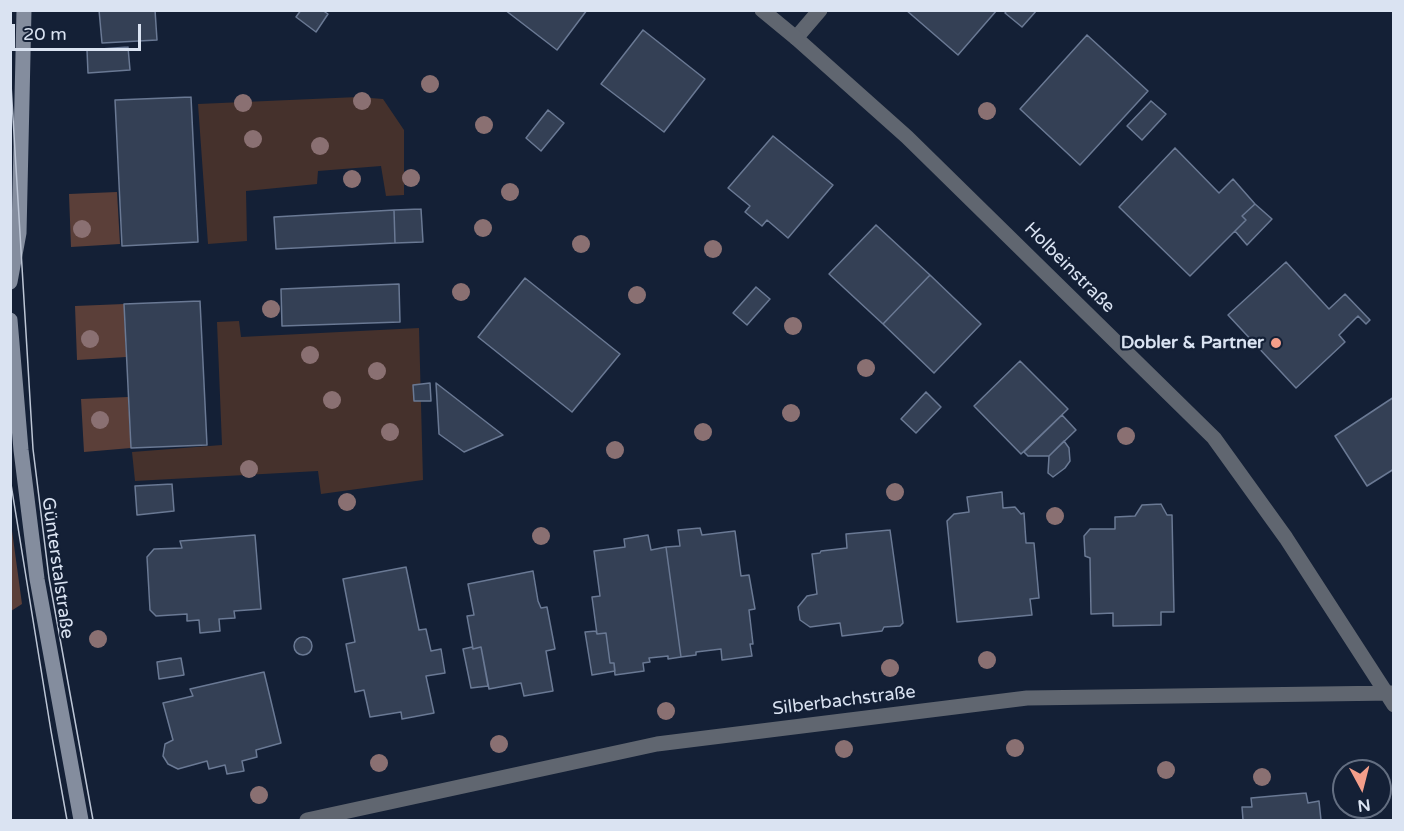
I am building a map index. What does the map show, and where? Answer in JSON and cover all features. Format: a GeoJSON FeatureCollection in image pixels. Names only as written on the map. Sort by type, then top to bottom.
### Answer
{"type":"FeatureCollection","features":[{"type":"Feature","properties":{"kind":"main road"},"geometry":{"type":"LineString","coordinates":[[10,282],[19,232],[24,10]]}},
{"type":"Feature","properties":{"kind":"main road","name":"Günterstalstraße"},"geometry":{"type":"LineString","coordinates":[[10,320],[21,450],[37,579],[81,820]]}},
{"type":"Feature","properties":{"kind":"street","name":"Holbeinstraße"},"geometry":{"type":"LineString","coordinates":[[762,10],[919,148],[1214,438],[1286,538],[1391,697]]}},
{"type":"Feature","properties":{"kind":"street"},"geometry":{"type":"LineString","coordinates":[[796,38],[820,10]]}},
{"type":"Feature","properties":{"kind":"street","name":"Silberbachstraße"},"geometry":{"type":"LineString","coordinates":[[307,820],[657,744],[1027,698],[1391,697]]}},
{"type":"Feature","properties":{"kind":"shaded area"},"geometry":{"type":"Polygon","coordinates":[[[358,97],[383,99],[404,130],[404,195],[386,196],[381,166],[318,171],[317,184],[246,191],[247,241],[208,244],[198,104],[358,97]]]}},
{"type":"Feature","properties":{"kind":"shaded area"},"geometry":{"type":"Polygon","coordinates":[[[117,192],[120,244],[71,247],[69,194],[117,192]]]}},
{"type":"Feature","properties":{"kind":"shaded area"},"geometry":{"type":"Polygon","coordinates":[[[124,304],[126,357],[77,360],[75,306],[124,304]]]}},
{"type":"Feature","properties":{"kind":"shaded area"},"geometry":{"type":"Polygon","coordinates":[[[239,321],[241,337],[419,328],[423,480],[321,494],[318,471],[135,481],[132,452],[222,445],[217,322],[239,321]]]}},
{"type":"Feature","properties":{"kind":"shaded area"},"geometry":{"type":"Polygon","coordinates":[[[128,397],[131,448],[84,452],[81,399],[128,397]]]}},
{"type":"Feature","properties":{"kind":"shaded area"},"geometry":{"type":"Polygon","coordinates":[[[10,516],[22,604],[11,611],[10,611],[10,516]]]}},
{"type":"Feature","properties":{"kind":"building"},"geometry":{"type":"Polygon","coordinates":[[[99,10],[155,10],[157,40],[102,43],[99,10]]]}},
{"type":"Feature","properties":{"kind":"building"},"geometry":{"type":"Polygon","coordinates":[[[301,10],[322,10],[328,14],[316,32],[296,17],[301,10]]]}},
{"type":"Feature","properties":{"kind":"building"},"geometry":{"type":"Polygon","coordinates":[[[505,10],[587,10],[557,50],[505,10]]]}},
{"type":"Feature","properties":{"kind":"building"},"geometry":{"type":"Polygon","coordinates":[[[906,10],[997,10],[958,55],[906,10]]]}},
{"type":"Feature","properties":{"kind":"building"},"geometry":{"type":"Polygon","coordinates":[[[1007,10],[1037,10],[1022,27],[1005,13],[1007,10]]]}},
{"type":"Feature","properties":{"kind":"building"},"geometry":{"type":"Polygon","coordinates":[[[643,30],[705,79],[664,132],[601,84],[643,30]]]}},
{"type":"Feature","properties":{"kind":"building"},"geometry":{"type":"Polygon","coordinates":[[[1087,35],[1148,91],[1080,165],[1020,109],[1087,35]]]}},
{"type":"Feature","properties":{"kind":"building"},"geometry":{"type":"Polygon","coordinates":[[[128,47],[130,70],[88,73],[87,50],[128,47]]]}},
{"type":"Feature","properties":{"kind":"building"},"geometry":{"type":"Polygon","coordinates":[[[191,97],[198,242],[122,246],[115,100],[191,97]]]}},
{"type":"Feature","properties":{"kind":"building"},"geometry":{"type":"Polygon","coordinates":[[[1151,101],[1166,114],[1142,140],[1127,126],[1151,101]]]}},
{"type":"Feature","properties":{"kind":"building"},"geometry":{"type":"Polygon","coordinates":[[[548,110],[564,123],[541,151],[526,138],[548,110]]]}},
{"type":"Feature","properties":{"kind":"building"},"geometry":{"type":"Polygon","coordinates":[[[773,136],[833,185],[788,238],[767,220],[762,226],[745,212],[750,206],[728,188],[773,136]]]}},
{"type":"Feature","properties":{"kind":"building"},"geometry":{"type":"Polygon","coordinates":[[[1175,148],[1219,193],[1233,179],[1255,204],[1242,216],[1246,220],[1190,276],[1119,207],[1175,148]]]}},
{"type":"Feature","properties":{"kind":"building"},"geometry":{"type":"Polygon","coordinates":[[[1255,204],[1272,219],[1247,245],[1235,231],[1246,220],[1242,216],[1255,204]]]}},
{"type":"Feature","properties":{"kind":"building"},"geometry":{"type":"Polygon","coordinates":[[[421,209],[423,242],[395,243],[394,210],[421,209]]]}},
{"type":"Feature","properties":{"kind":"building"},"geometry":{"type":"Polygon","coordinates":[[[394,210],[395,243],[276,249],[274,217],[394,210]]]}},
{"type":"Feature","properties":{"kind":"building"},"geometry":{"type":"Polygon","coordinates":[[[876,225],[930,275],[883,324],[829,274],[876,225]]]}},
{"type":"Feature","properties":{"kind":"building"},"geometry":{"type":"Polygon","coordinates":[[[1286,262],[1329,309],[1345,294],[1370,320],[1366,324],[1358,316],[1339,335],[1345,342],[1296,388],[1228,315],[1286,262]]]}},
{"type":"Feature","properties":{"kind":"building"},"geometry":{"type":"Polygon","coordinates":[[[930,275],[981,324],[934,373],[883,324],[930,275]]]}},
{"type":"Feature","properties":{"kind":"building"},"geometry":{"type":"Polygon","coordinates":[[[525,278],[620,354],[572,412],[478,337],[525,278]]]}},
{"type":"Feature","properties":{"kind":"building"},"geometry":{"type":"Polygon","coordinates":[[[399,284],[400,322],[282,326],[281,289],[399,284]]]}},
{"type":"Feature","properties":{"kind":"building"},"geometry":{"type":"Polygon","coordinates":[[[756,287],[770,299],[747,325],[733,313],[756,287]]]}},
{"type":"Feature","properties":{"kind":"building"},"geometry":{"type":"Polygon","coordinates":[[[200,301],[207,445],[131,448],[124,304],[200,301]]]}},
{"type":"Feature","properties":{"kind":"building"},"geometry":{"type":"Polygon","coordinates":[[[1020,361],[1068,409],[1021,454],[974,406],[1020,361]]]}},
{"type":"Feature","properties":{"kind":"building"},"geometry":{"type":"Polygon","coordinates":[[[430,383],[431,401],[414,401],[413,385],[430,383]]]}},
{"type":"Feature","properties":{"kind":"building"},"geometry":{"type":"Polygon","coordinates":[[[436,383],[503,435],[464,452],[439,434],[436,383]]]}},
{"type":"Feature","properties":{"kind":"building"},"geometry":{"type":"Polygon","coordinates":[[[926,392],[941,407],[916,433],[901,419],[926,392]]]}},
{"type":"Feature","properties":{"kind":"building"},"geometry":{"type":"Polygon","coordinates":[[[1394,397],[1394,469],[1367,486],[1335,436],[1394,397]]]}},
{"type":"Feature","properties":{"kind":"building"},"geometry":{"type":"Polygon","coordinates":[[[1062,415],[1076,430],[1049,456],[1028,456],[1024,452],[1062,415]]]}},
{"type":"Feature","properties":{"kind":"building"},"geometry":{"type":"Polygon","coordinates":[[[1064,441],[1069,448],[1070,461],[1053,477],[1048,473],[1049,456],[1064,441]]]}},
{"type":"Feature","properties":{"kind":"building"},"geometry":{"type":"Polygon","coordinates":[[[172,484],[174,511],[137,515],[135,486],[172,484]]]}},
{"type":"Feature","properties":{"kind":"building"},"geometry":{"type":"Polygon","coordinates":[[[1002,492],[1003,508],[1015,507],[1021,514],[1024,513],[1026,543],[1034,543],[1039,598],[1030,599],[1032,615],[957,622],[947,521],[954,514],[969,512],[967,497],[1002,492]]]}},
{"type":"Feature","properties":{"kind":"building"},"geometry":{"type":"Polygon","coordinates":[[[1161,504],[1167,515],[1172,515],[1174,612],[1161,612],[1161,625],[1113,626],[1113,613],[1091,614],[1090,558],[1085,556],[1084,536],[1090,529],[1115,529],[1115,517],[1135,516],[1142,505],[1161,504]]]}},
{"type":"Feature","properties":{"kind":"building"},"geometry":{"type":"Polygon","coordinates":[[[700,528],[702,535],[735,531],[741,576],[749,575],[755,609],[749,610],[752,656],[722,660],[721,649],[696,652],[696,655],[681,657],[666,547],[680,546],[678,530],[700,528]]]}},
{"type":"Feature","properties":{"kind":"building"},"geometry":{"type":"Polygon","coordinates":[[[890,530],[903,623],[900,626],[884,627],[882,631],[842,636],[840,623],[810,627],[800,620],[798,607],[807,596],[817,594],[812,554],[847,548],[846,534],[890,530]]]}},
{"type":"Feature","properties":{"kind":"building"},"geometry":{"type":"Polygon","coordinates":[[[255,535],[261,609],[234,611],[235,618],[219,619],[220,631],[200,633],[199,620],[187,621],[187,614],[156,616],[150,610],[147,557],[154,549],[182,548],[180,541],[255,535]]]}},
{"type":"Feature","properties":{"kind":"building"},"geometry":{"type":"Polygon","coordinates":[[[648,535],[651,550],[666,547],[681,657],[649,658],[650,662],[643,663],[644,671],[615,675],[614,663],[610,663],[606,633],[597,634],[592,597],[600,596],[594,551],[625,547],[624,539],[648,535]]]}},
{"type":"Feature","properties":{"kind":"building"},"geometry":{"type":"Polygon","coordinates":[[[406,567],[419,630],[426,629],[431,651],[441,649],[445,673],[426,676],[434,713],[402,719],[401,712],[370,717],[364,690],[355,692],[346,644],[355,642],[343,579],[406,567]]]}},
{"type":"Feature","properties":{"kind":"building"},"geometry":{"type":"Polygon","coordinates":[[[533,571],[538,601],[541,608],[547,607],[555,649],[546,651],[553,691],[524,696],[521,683],[489,689],[481,647],[473,649],[467,616],[474,615],[468,584],[533,571]]]}},
{"type":"Feature","properties":{"kind":"building"},"geometry":{"type":"Polygon","coordinates":[[[596,631],[597,634],[606,633],[610,663],[614,663],[615,671],[592,675],[585,632],[596,631]]]}},
{"type":"Feature","properties":{"kind":"building"},"geometry":{"type":"Polygon","coordinates":[[[303,637],[309,640],[312,646],[309,652],[303,655],[297,652],[294,646],[297,640],[303,637]]]}},
{"type":"Feature","properties":{"kind":"building"},"geometry":{"type":"Polygon","coordinates":[[[472,647],[473,649],[481,647],[488,686],[471,688],[463,649],[472,647]]]}},
{"type":"Feature","properties":{"kind":"building"},"geometry":{"type":"Polygon","coordinates":[[[181,658],[184,675],[159,679],[157,662],[181,658]]]}},
{"type":"Feature","properties":{"kind":"building"},"geometry":{"type":"Polygon","coordinates":[[[264,672],[281,743],[256,750],[257,757],[242,761],[244,771],[227,774],[225,765],[209,769],[207,761],[178,769],[168,764],[163,756],[165,744],[173,740],[163,703],[193,696],[190,689],[264,672]]]}},
{"type":"Feature","properties":{"kind":"building"},"geometry":{"type":"Polygon","coordinates":[[[1306,793],[1308,803],[1319,801],[1321,820],[1243,820],[1242,807],[1252,807],[1251,798],[1306,793]]]}},
{"type":"Feature","properties":{"kind":"tram line"},"geometry":{"type":"LineString","coordinates":[[10,68],[33,449],[49,578],[93,820]]}},
{"type":"Feature","properties":{"kind":"tram line"},"geometry":{"type":"LineString","coordinates":[[10,478],[67,820]]}},
{"type":"Feature","properties":{"kind":"place","name":"Dobler & Partner"},"geometry":{"type":"Point","coordinates":[1276,343]}}]}
